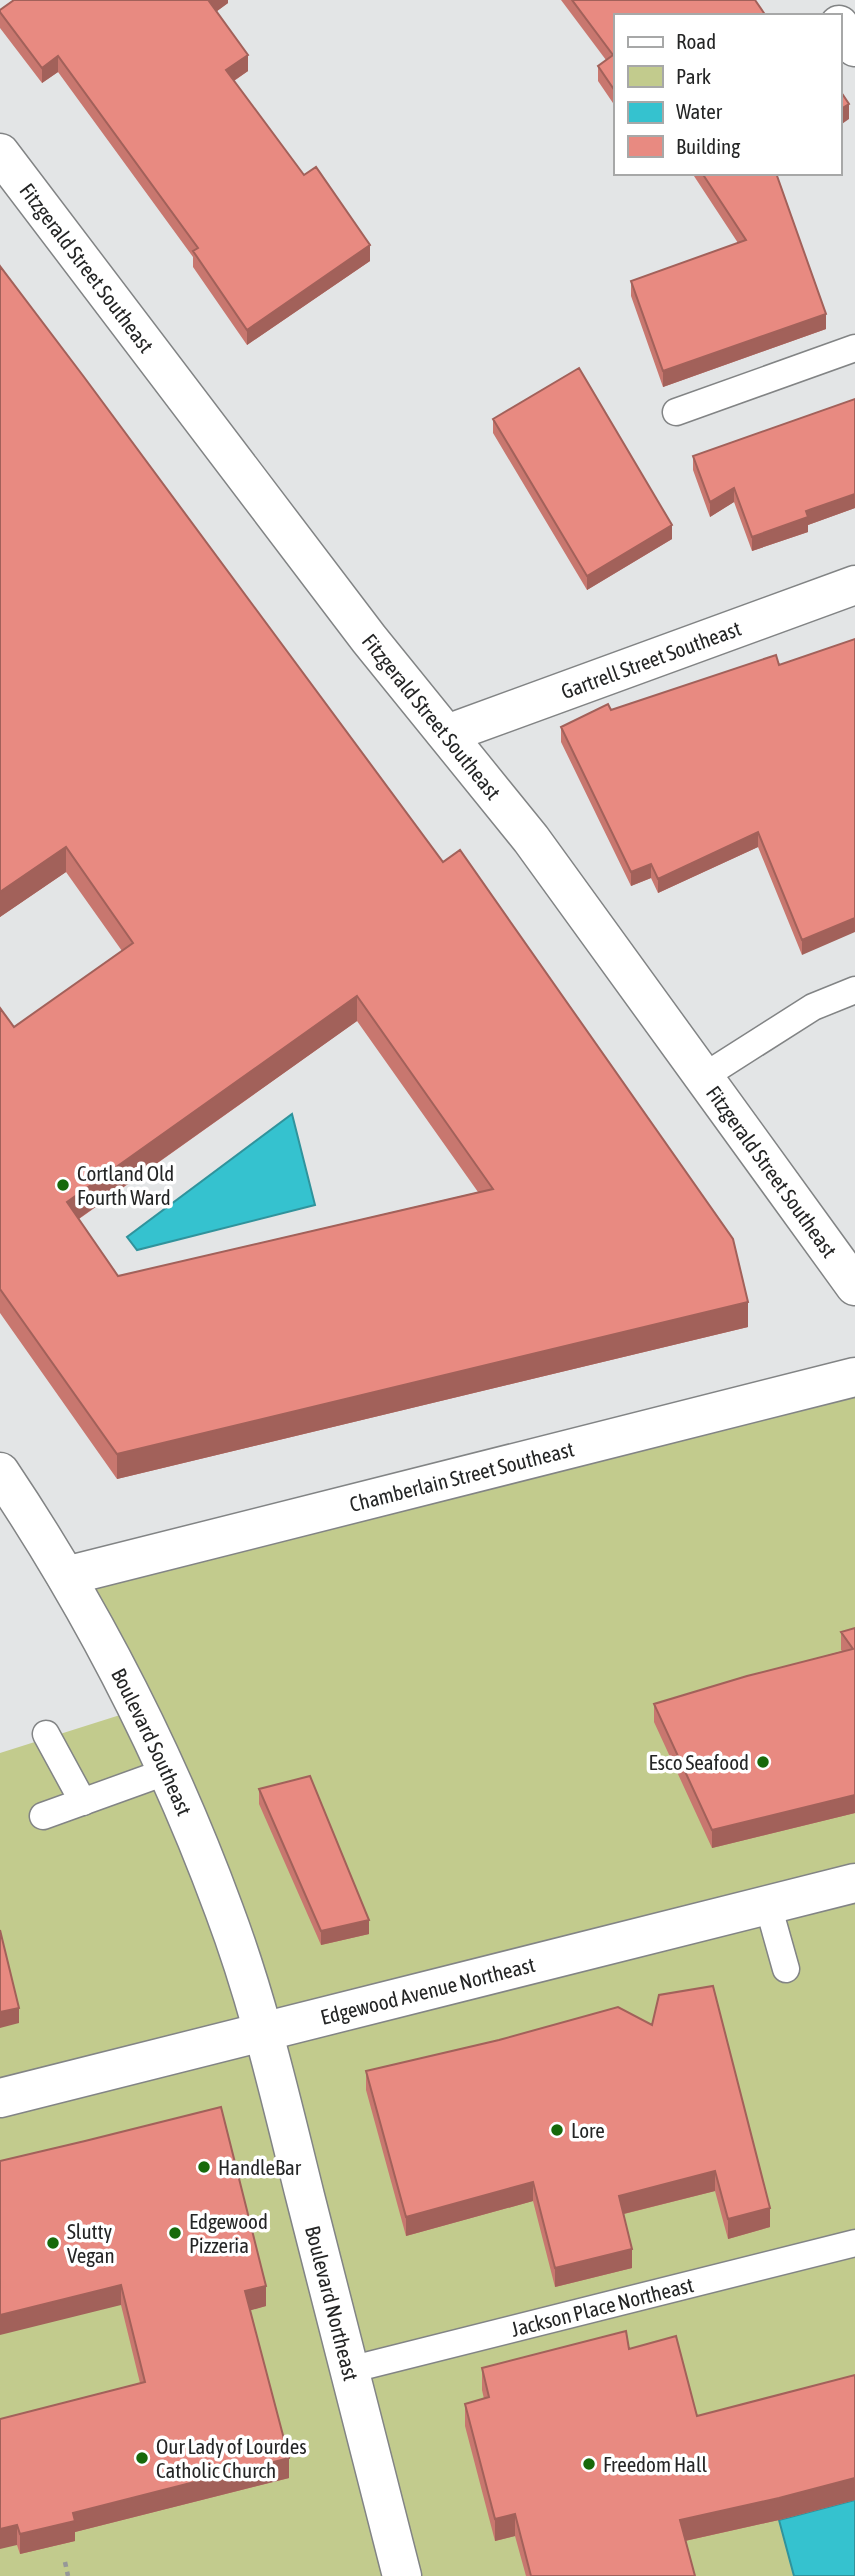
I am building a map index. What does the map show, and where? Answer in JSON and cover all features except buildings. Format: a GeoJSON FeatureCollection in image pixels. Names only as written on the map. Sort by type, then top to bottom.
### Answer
{"type":"FeatureCollection","features":[{"type":"Feature","properties":{"kind":"street"},"geometry":{"type":"LineString","coordinates":[[841,28],[855,47]]}},
{"type":"Feature","properties":{"kind":"street","name":"Fitzgerald Street Southeast"},"geometry":{"type":"LineString","coordinates":[[0,153],[369,639],[531,839],[855,1286]]}},
{"type":"Feature","properties":{"kind":"street","name":"Gartrell Street Southeast"},"geometry":{"type":"LineString","coordinates":[[447,734],[855,584]]}},
{"type":"Feature","properties":{"kind":"street","name":"Chamberlain Street Southeast"},"geometry":{"type":"LineString","coordinates":[[66,1576],[855,1377]]}},
{"type":"Feature","properties":{"kind":"street","name":"Boulevard Southeast"},"geometry":{"type":"LineString","coordinates":[[0,1472],[66,1576],[126,1683],[168,1772],[225,1912],[262,2031]]}},
{"type":"Feature","properties":{"kind":"street","name":"Edgewood Avenue Northeast"},"geometry":{"type":"LineString","coordinates":[[0,2098],[855,1883]]}},
{"type":"Feature","properties":{"kind":"street","name":"Boulevard Northeast"},"geometry":{"type":"LineString","coordinates":[[262,2031],[402,2576]]}},
{"type":"Feature","properties":{"kind":"lane"},"geometry":{"type":"LineString","coordinates":[[676,412],[855,348]]}},
{"type":"Feature","properties":{"kind":"lane"},"geometry":{"type":"LineString","coordinates":[[703,1077],[813,1007],[855,990]]}},
{"type":"Feature","properties":{"kind":"lane"},"geometry":{"type":"LineString","coordinates":[[46,1734],[83,1802]]}},
{"type":"Feature","properties":{"kind":"lane"},"geometry":{"type":"LineString","coordinates":[[43,1816],[168,1772]]}},
{"type":"Feature","properties":{"kind":"lane"},"geometry":{"type":"LineString","coordinates":[[768,1905],[786,1969]]}},
{"type":"Feature","properties":{"kind":"lane","name":"Jackson Place Northeast"},"geometry":{"type":"LineString","coordinates":[[349,2370],[855,2244]]}},
{"type":"Feature","properties":{"kind":"path"},"geometry":{"type":"LineString","coordinates":[[65,2562],[68,2576]]}},
{"type":"Feature","properties":{"kind":"green space"},"geometry":{"type":"Polygon","coordinates":[[[855,1383],[855,2576],[0,2576],[0,1753],[139,1709],[66,1576],[855,1383]]]}},
{"type":"Feature","properties":{"kind":"water"},"geometry":{"type":"Polygon","coordinates":[[[292,1114],[315,1205],[137,1250],[127,1237],[292,1114]]]}},
{"type":"Feature","properties":{"kind":"water"},"geometry":{"type":"Polygon","coordinates":[[[855,2500],[855,2576],[794,2576],[779,2520],[855,2500]]]}},
{"type":"Feature","properties":{"kind":"place","name":"Cortland Old Fourth Ward"},"geometry":{"type":"Point","coordinates":[63,1185]}},
{"type":"Feature","properties":{"kind":"place","name":"Esco Seafood"},"geometry":{"type":"Point","coordinates":[763,1762]}},
{"type":"Feature","properties":{"kind":"place","name":"Lore"},"geometry":{"type":"Point","coordinates":[557,2130]}},
{"type":"Feature","properties":{"kind":"place","name":"HandleBar"},"geometry":{"type":"Point","coordinates":[204,2167]}},
{"type":"Feature","properties":{"kind":"place","name":"Edgewood Pizzeria"},"geometry":{"type":"Point","coordinates":[175,2233]}},
{"type":"Feature","properties":{"kind":"place","name":"Slutty Vegan"},"geometry":{"type":"Point","coordinates":[53,2243]}},
{"type":"Feature","properties":{"kind":"place","name":"Our Lady of Lourdes Catholic Church"},"geometry":{"type":"Point","coordinates":[142,2458]}},
{"type":"Feature","properties":{"kind":"place","name":"Freedom Hall"},"geometry":{"type":"Point","coordinates":[589,2464]}}]}
